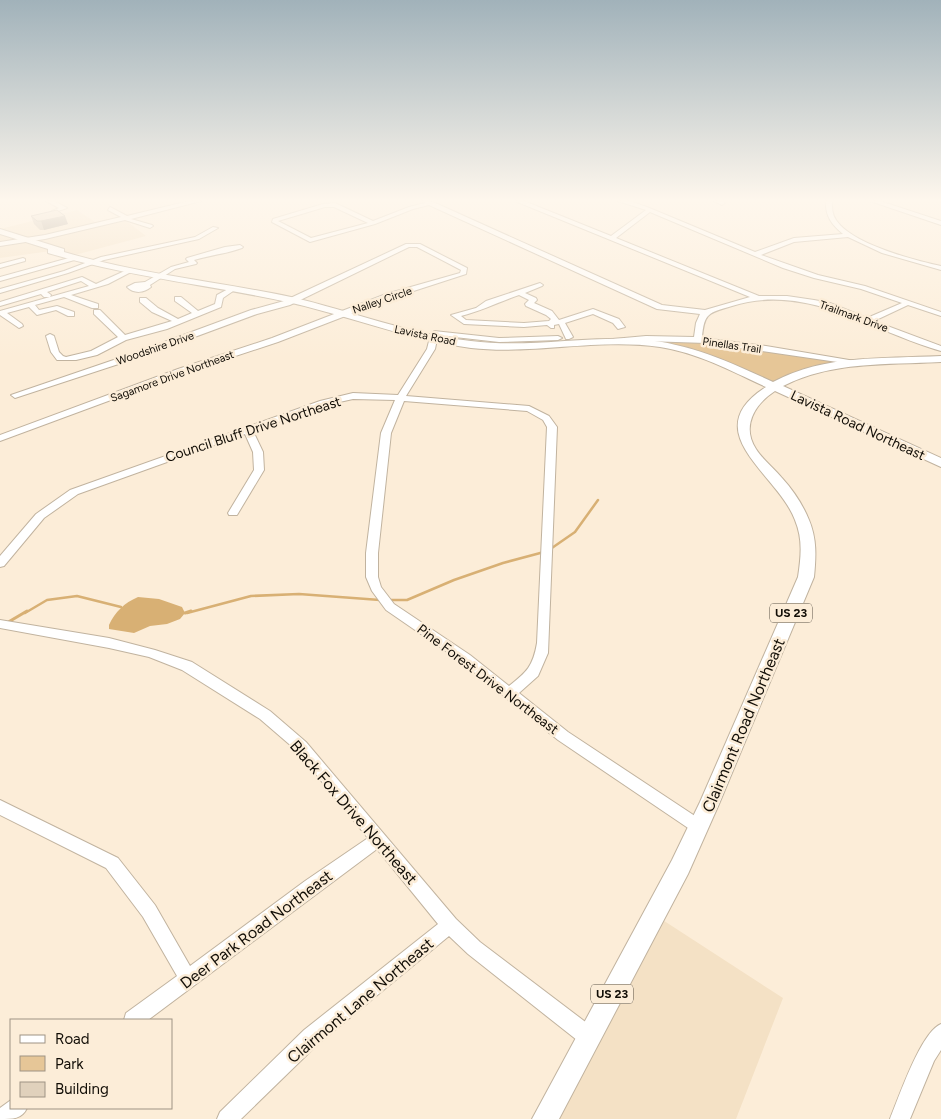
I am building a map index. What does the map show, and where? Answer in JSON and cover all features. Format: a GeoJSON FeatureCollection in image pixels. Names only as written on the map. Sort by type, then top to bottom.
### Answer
{"type":"FeatureCollection","features":[{"type":"Feature","properties":{"kind":"main road","name":"Lavista Road"},"geometry":{"type":"LineString","coordinates":[[59,253],[129,271],[294,301],[344,313],[394,329],[474,345],[554,337],[660,344],[713,358],[775,386]]}},
{"type":"Feature","properties":{"kind":"main road","name":"US 23"},"geometry":{"type":"LineString","coordinates":[[855,363],[941,356]]}},
{"type":"Feature","properties":{"kind":"main road","name":"Clairmont Road Northeast"},"geometry":{"type":"LineString","coordinates":[[545,1119],[664,897],[699,827],[800,593],[808,568],[809,541],[803,519],[790,498],[748,446],[743,432],[742,420],[750,405],[775,386],[807,371],[855,363]]}},
{"type":"Feature","properties":{"kind":"main road","name":"Lavista Road Northeast"},"geometry":{"type":"LineString","coordinates":[[775,386],[941,463]]}},
{"type":"Feature","properties":{"kind":"street"},"geometry":{"type":"LineString","coordinates":[[0,291],[66,272],[103,258],[131,253]]}},
{"type":"Feature","properties":{"kind":"street"},"geometry":{"type":"LineString","coordinates":[[147,285],[159,276],[177,268],[173,263],[214,253]]}},
{"type":"Feature","properties":{"kind":"street","name":"Nalley Circle"},"geometry":{"type":"LineString","coordinates":[[294,301],[394,253]]}},
{"type":"Feature","properties":{"kind":"street","name":"Nalley Circle"},"geometry":{"type":"LineString","coordinates":[[344,313],[397,294],[463,274],[466,269],[433,253]]}},
{"type":"Feature","properties":{"kind":"street"},"geometry":{"type":"LineString","coordinates":[[542,253],[660,306],[705,312],[700,320],[698,340]]}},
{"type":"Feature","properties":{"kind":"street"},"geometry":{"type":"LineString","coordinates":[[646,253],[757,298]]}},
{"type":"Feature","properties":{"kind":"street"},"geometry":{"type":"LineString","coordinates":[[753,254],[762,253]]}},
{"type":"Feature","properties":{"kind":"street"},"geometry":{"type":"LineString","coordinates":[[892,253],[941,268]]}},
{"type":"Feature","properties":{"kind":"street"},"geometry":{"type":"LineString","coordinates":[[753,254],[800,272],[863,287],[941,314]]}},
{"type":"Feature","properties":{"kind":"street"},"geometry":{"type":"LineString","coordinates":[[15,255],[33,262]]}},
{"type":"Feature","properties":{"kind":"street"},"geometry":{"type":"LineString","coordinates":[[0,279],[76,258]]}},
{"type":"Feature","properties":{"kind":"street"},"geometry":{"type":"LineString","coordinates":[[0,266],[24,260]]}},
{"type":"Feature","properties":{"kind":"street"},"geometry":{"type":"LineString","coordinates":[[1,314],[95,286],[129,271]]}},
{"type":"Feature","properties":{"kind":"street"},"geometry":{"type":"LineString","coordinates":[[0,304],[82,278],[95,286]]}},
{"type":"Feature","properties":{"kind":"street"},"geometry":{"type":"LineString","coordinates":[[540,285],[489,303],[478,310],[455,315],[464,322],[505,326],[554,337]]}},
{"type":"Feature","properties":{"kind":"street"},"geometry":{"type":"LineString","coordinates":[[729,287],[724,290],[731,303]]}},
{"type":"Feature","properties":{"kind":"street"},"geometry":{"type":"LineString","coordinates":[[50,336],[55,352],[60,358],[66,360],[84,357],[123,338],[164,327],[218,304],[220,297],[232,289]]}},
{"type":"Feature","properties":{"kind":"street"},"geometry":{"type":"LineString","coordinates":[[42,291],[53,298]]}},
{"type":"Feature","properties":{"kind":"street"},"geometry":{"type":"LineString","coordinates":[[519,292],[533,300],[529,304],[556,319],[554,337]]}},
{"type":"Feature","properties":{"kind":"street"},"geometry":{"type":"LineString","coordinates":[[64,295],[96,309],[123,338]]}},
{"type":"Feature","properties":{"kind":"street","name":"Trailmark Drive"},"geometry":{"type":"LineString","coordinates":[[705,312],[731,303],[757,298],[777,297],[810,300],[867,321],[941,356]]}},
{"type":"Feature","properties":{"kind":"street"},"geometry":{"type":"LineString","coordinates":[[178,299],[196,313]]}},
{"type":"Feature","properties":{"kind":"street"},"geometry":{"type":"LineString","coordinates":[[143,300],[154,310],[177,321]]}},
{"type":"Feature","properties":{"kind":"street","name":"Woodshire Drive"},"geometry":{"type":"LineString","coordinates":[[15,395],[143,353],[254,312],[294,301]]}},
{"type":"Feature","properties":{"kind":"street"},"geometry":{"type":"LineString","coordinates":[[867,321],[907,303]]}},
{"type":"Feature","properties":{"kind":"street"},"geometry":{"type":"LineString","coordinates":[[30,304],[39,317],[57,308],[71,314]]}},
{"type":"Feature","properties":{"kind":"street"},"geometry":{"type":"LineString","coordinates":[[554,337],[561,322],[594,311],[616,321],[621,327]]}},
{"type":"Feature","properties":{"kind":"street","name":"Sagamore Drive Northeast"},"geometry":{"type":"LineString","coordinates":[[0,438],[344,313]]}},
{"type":"Feature","properties":{"kind":"street"},"geometry":{"type":"LineString","coordinates":[[1,314],[19,326]]}},
{"type":"Feature","properties":{"kind":"street"},"geometry":{"type":"LineString","coordinates":[[453,336],[464,322]]}},
{"type":"Feature","properties":{"kind":"street"},"geometry":{"type":"LineString","coordinates":[[561,322],[569,336]]}},
{"type":"Feature","properties":{"kind":"street"},"geometry":{"type":"LineString","coordinates":[[435,336],[499,340],[554,337]]}},
{"type":"Feature","properties":{"kind":"street","name":"Pine Forest Drive Northeast"},"geometry":{"type":"LineString","coordinates":[[435,336],[431,350],[401,397],[386,433],[372,553],[372,577],[376,588],[390,607],[430,632],[563,736],[699,827]]}},
{"type":"Feature","properties":{"kind":"street","name":"Pinellas Trail"},"geometry":{"type":"LineString","coordinates":[[608,342],[638,338],[698,340],[855,363]]}},
{"type":"Feature","properties":{"kind":"street","name":"Council Bluff Drive Northeast"},"geometry":{"type":"LineString","coordinates":[[0,563],[40,516],[74,492],[323,403],[353,396],[401,397],[529,409],[546,418],[552,427],[542,661],[531,676],[509,693]]}},
{"type":"Feature","properties":{"kind":"street"},"geometry":{"type":"LineString","coordinates":[[233,513],[259,470],[258,452],[247,429]]}},
{"type":"Feature","properties":{"kind":"street","name":"Black Fox Drive Northeast"},"geometry":{"type":"LineString","coordinates":[[0,624],[110,643],[151,653],[188,666],[265,715],[301,746],[450,925],[474,948],[589,1037]]}},
{"type":"Feature","properties":{"kind":"street"},"geometry":{"type":"LineString","coordinates":[[0,806],[112,863],[149,911],[188,979]]}},
{"type":"Feature","properties":{"kind":"street","name":"Deer Park Road Northeast"},"geometry":{"type":"LineString","coordinates":[[134,1019],[379,839]]}},
{"type":"Feature","properties":{"kind":"street","name":"Clairmont Lane Northeast"},"geometry":{"type":"LineString","coordinates":[[227,1119],[311,1037],[450,925]]}},
{"type":"Feature","properties":{"kind":"street"},"geometry":{"type":"LineString","coordinates":[[900,1119],[927,1054],[941,1034]]}},
{"type":"Feature","properties":{"kind":"street"},"geometry":{"type":"LineString","coordinates":[[2,1119],[16,1109]]}},
{"type":"Feature","properties":{"kind":"shaded area"},"geometry":{"type":"Polygon","coordinates":[[[0,253],[35,253],[0,258],[0,253]]]}},
{"type":"Feature","properties":{"kind":"shaded area"},"geometry":{"type":"Polygon","coordinates":[[[60,253],[81,253],[71,256],[60,253]]]}},
{"type":"Feature","properties":{"kind":"shaded area"},"geometry":{"type":"Polygon","coordinates":[[[138,597],[159,599],[182,607],[185,613],[180,619],[167,624],[150,626],[134,633],[109,629],[109,625],[117,612],[128,602],[138,597]]]}},
{"type":"Feature","properties":{"kind":"shaded area"},"geometry":{"type":"Polygon","coordinates":[[[655,915],[783,998],[736,1119],[542,1119],[655,915]]]}},
{"type":"Feature","properties":{"kind":"green space"},"geometry":{"type":"Polygon","coordinates":[[[638,338],[705,341],[844,362],[779,384],[736,369],[713,358],[638,338]]]}},
{"type":"Feature","properties":{"kind":"waterway"},"geometry":{"type":"LineString","coordinates":[[549,550],[575,532],[598,500]]}},
{"type":"Feature","properties":{"kind":"waterway"},"geometry":{"type":"LineString","coordinates":[[388,600],[407,600],[454,580],[503,563],[544,552]]}},
{"type":"Feature","properties":{"kind":"waterway"},"geometry":{"type":"LineString","coordinates":[[187,613],[251,596],[299,594],[380,600]]}},
{"type":"Feature","properties":{"kind":"waterway"},"geometry":{"type":"LineString","coordinates":[[25,613],[47,600],[77,596],[121,607]]}},
{"type":"Feature","properties":{"kind":"waterway"},"geometry":{"type":"LineString","coordinates":[[0,627],[27,611]]}},
{"type":"Feature","properties":{"kind":"waterway"},"geometry":{"type":"LineString","coordinates":[[185,613],[191,611]]}}]}
